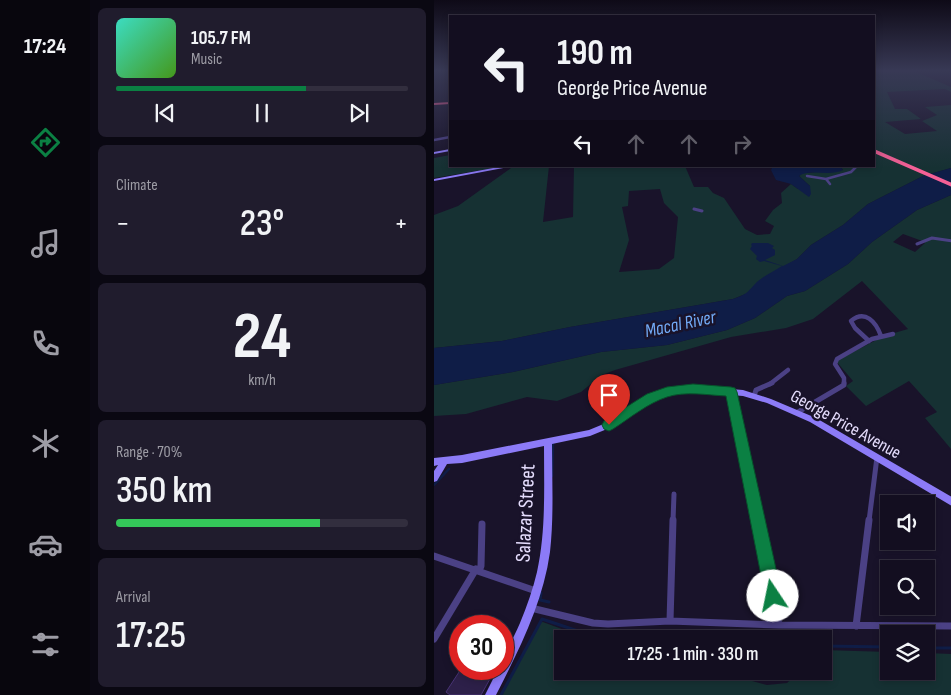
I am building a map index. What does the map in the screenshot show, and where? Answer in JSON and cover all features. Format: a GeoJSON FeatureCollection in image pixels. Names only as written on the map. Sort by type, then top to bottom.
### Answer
{"type":"FeatureCollection","features":[{"type":"Feature","properties":{"kind":"highway"},"geometry":{"type":"LineString","coordinates":[[434,105],[449,104]]}},
{"type":"Feature","properties":{"kind":"highway"},"geometry":{"type":"LineString","coordinates":[[875,151],[951,185]]}},
{"type":"Feature","properties":{"kind":"main road"},"geometry":{"type":"LineString","coordinates":[[434,149],[449,148]]}},
{"type":"Feature","properties":{"kind":"main road"},"geometry":{"type":"LineString","coordinates":[[434,153],[449,148]]}},
{"type":"Feature","properties":{"kind":"main road"},"geometry":{"type":"LineString","coordinates":[[434,180],[506,167]]}},
{"type":"Feature","properties":{"kind":"main road","name":"George Price Avenue"},"geometry":{"type":"LineString","coordinates":[[437,463],[580,436],[600,430],[652,398],[667,392],[693,389],[754,396],[798,412],[877,456],[951,502]]}},
{"type":"Feature","properties":{"kind":"main road","name":"Salazar Street"},"geometry":{"type":"LineString","coordinates":[[490,695],[518,638],[536,591],[547,536],[548,442]]}},
{"type":"Feature","properties":{"kind":"main road"},"geometry":{"type":"LineString","coordinates":[[434,478],[437,463]]}},
{"type":"Feature","properties":{"kind":"street"},"geometry":{"type":"LineString","coordinates":[[434,140],[449,137]]}},
{"type":"Feature","properties":{"kind":"street"},"geometry":{"type":"LineString","coordinates":[[807,176],[826,179],[851,172],[856,167]]}},
{"type":"Feature","properties":{"kind":"street"},"geometry":{"type":"LineString","coordinates":[[826,179],[830,184]]}},
{"type":"Feature","properties":{"kind":"street"},"geometry":{"type":"LineString","coordinates":[[694,209],[702,212]]}},
{"type":"Feature","properties":{"kind":"street"},"geometry":{"type":"LineString","coordinates":[[917,244],[932,238],[951,242]]}},
{"type":"Feature","properties":{"kind":"street"},"geometry":{"type":"LineString","coordinates":[[869,341],[853,325],[851,321],[854,317],[868,316],[880,331],[880,336]]}},
{"type":"Feature","properties":{"kind":"street"},"geometry":{"type":"LineString","coordinates":[[798,412],[844,385],[844,378],[835,362],[840,356],[880,336],[893,334]]}},
{"type":"Feature","properties":{"kind":"street"},"geometry":{"type":"LineString","coordinates":[[754,396],[756,390],[769,385],[788,370]]}},
{"type":"Feature","properties":{"kind":"street"},"geometry":{"type":"LineString","coordinates":[[731,392],[779,625]]}},
{"type":"Feature","properties":{"kind":"street"},"geometry":{"type":"LineString","coordinates":[[856,626],[877,456]]}},
{"type":"Feature","properties":{"kind":"street"},"geometry":{"type":"LineString","coordinates":[[670,621],[674,494]]}},
{"type":"Feature","properties":{"kind":"street"},"geometry":{"type":"LineString","coordinates":[[434,639],[481,566],[482,524]]}},
{"type":"Feature","properties":{"kind":"street"},"geometry":{"type":"LineString","coordinates":[[434,556],[536,591]]}},
{"type":"Feature","properties":{"kind":"street"},"geometry":{"type":"LineString","coordinates":[[531,608],[593,623],[670,621],[779,625],[951,626]]}},
{"type":"Feature","properties":{"kind":"green space"},"geometry":{"type":"Polygon","coordinates":[[[875,103],[892,103],[895,109],[907,109],[921,119],[885,122],[905,134],[937,131],[922,121],[937,115],[925,107],[951,105],[951,168],[923,176],[868,204],[843,225],[811,245],[797,259],[760,281],[748,293],[733,299],[570,327],[502,341],[434,348],[434,215],[458,206],[510,167],[549,167],[543,222],[573,217],[574,167],[685,167],[694,187],[708,187],[713,193],[724,198],[745,229],[757,235],[770,234],[774,226],[765,221],[773,210],[782,203],[781,193],[791,184],[798,189],[810,186],[799,176],[803,173],[843,170],[841,167],[875,167],[875,103]],[[660,189],[629,191],[628,206],[622,207],[629,240],[619,272],[659,269],[674,258],[678,217],[664,203],[660,189]]]}},
{"type":"Feature","properties":{"kind":"green space"},"geometry":{"type":"Polygon","coordinates":[[[449,155],[449,167],[500,167],[434,178],[434,158],[449,155]]]}},
{"type":"Feature","properties":{"kind":"green space"},"geometry":{"type":"Polygon","coordinates":[[[951,195],[951,449],[925,418],[937,412],[909,381],[866,406],[846,386],[853,381],[836,361],[884,336],[908,329],[862,281],[813,319],[786,328],[731,337],[615,370],[602,375],[581,392],[557,401],[527,397],[466,414],[434,416],[434,385],[513,372],[601,352],[667,345],[727,330],[755,318],[787,296],[805,291],[848,264],[872,242],[917,210],[951,195]],[[903,234],[893,242],[915,252],[925,242],[903,234]]]}},
{"type":"Feature","properties":{"kind":"green space"},"geometry":{"type":"Polygon","coordinates":[[[540,621],[564,630],[554,630],[554,680],[752,680],[767,685],[787,683],[790,680],[832,680],[832,650],[880,652],[880,680],[935,680],[935,653],[951,654],[951,695],[502,695],[510,680],[514,680],[514,672],[540,621]]]}},
{"type":"Feature","properties":{"kind":"water"},"geometry":{"type":"Polygon","coordinates":[[[772,167],[841,167],[843,170],[832,173],[808,173],[799,176],[810,186],[811,194],[809,197],[791,184],[776,180],[771,170],[772,167]]]}},
{"type":"Feature","properties":{"kind":"water","name":"Macal River"},"geometry":{"type":"Polygon","coordinates":[[[951,168],[951,195],[917,210],[872,242],[848,264],[805,291],[787,296],[755,318],[727,330],[667,345],[601,352],[513,372],[434,385],[434,348],[502,341],[570,327],[733,299],[748,292],[760,279],[782,266],[764,261],[760,262],[756,259],[757,256],[750,249],[752,243],[768,243],[774,246],[772,248],[775,250],[775,255],[765,260],[783,266],[797,259],[811,245],[843,225],[868,204],[923,176],[951,168]]]}},
{"type":"Feature","properties":{"kind":"building"},"geometry":{"type":"Polygon","coordinates":[[[454,680],[489,680],[481,695],[450,695],[446,692],[454,680]]]}},
{"type":"Feature","properties":{"kind":"waterway"},"geometry":{"type":"LineString","coordinates":[[552,476],[553,444]]}},
{"type":"Feature","properties":{"kind":"waterway"},"geometry":{"type":"LineString","coordinates":[[434,485],[449,469]]}},
{"type":"Feature","properties":{"kind":"waterway"},"geometry":{"type":"LineString","coordinates":[[541,593],[540,600],[549,602]]}},
{"type":"Feature","properties":{"kind":"waterway"},"geometry":{"type":"LineString","coordinates":[[501,695],[542,619],[575,630]]}},
{"type":"Feature","properties":{"kind":"waterway"},"geometry":{"type":"LineString","coordinates":[[832,646],[880,647]]}},
{"type":"Feature","properties":{"kind":"waterway"},"geometry":{"type":"LineString","coordinates":[[935,648],[952,648]]}},
{"type":"Feature","properties":{"kind":"route"},"geometry":{"type":"LineString","coordinates":[[609,425],[659,394],[683,389],[731,392],[773,596]]}}]}
